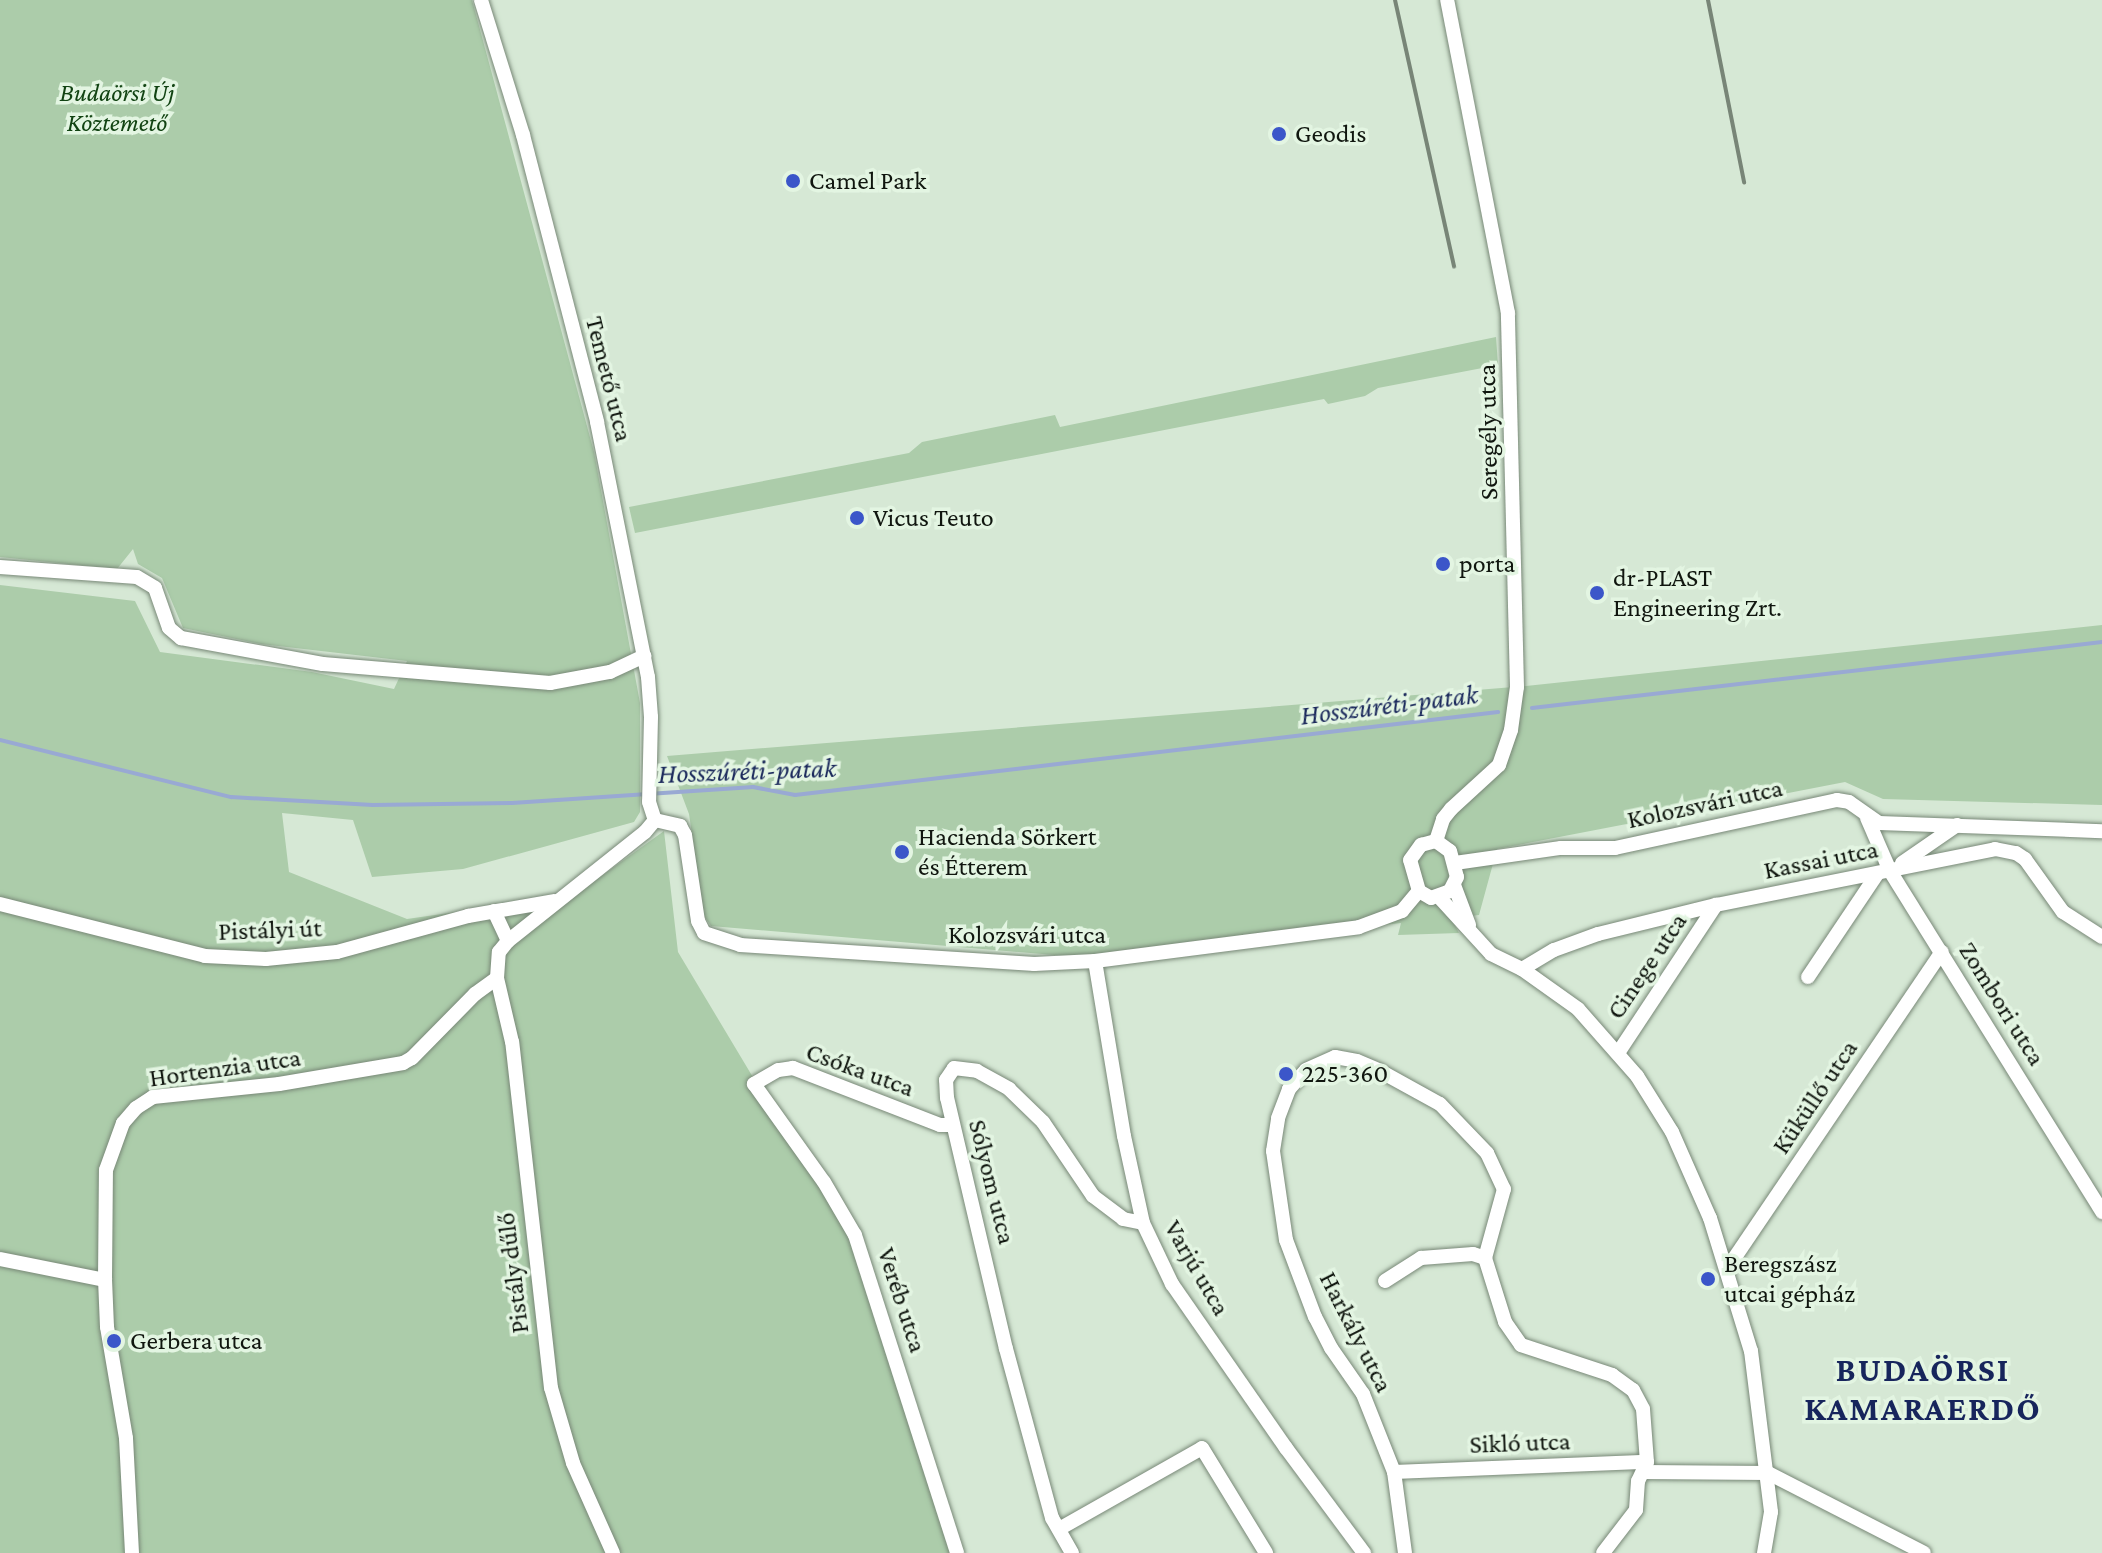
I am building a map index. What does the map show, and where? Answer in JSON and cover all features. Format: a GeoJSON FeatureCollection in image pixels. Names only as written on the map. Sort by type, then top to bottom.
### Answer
{"type":"FeatureCollection","features":[{"type":"Feature","properties":{"kind":"street","name":"Temető utca"},"geometry":{"type":"LineString","coordinates":[[481,0],[523,135],[597,422],[644,656],[651,717],[649,802],[655,820]]}},
{"type":"Feature","properties":{"kind":"street","name":"Seregély utca"},"geometry":{"type":"LineString","coordinates":[[1436,841],[1443,819],[1451,809],[1499,765],[1511,730],[1517,687],[1508,313],[1447,0]]}},
{"type":"Feature","properties":{"kind":"street"},"geometry":{"type":"LineString","coordinates":[[0,567],[137,577],[155,588],[169,628],[181,638],[323,664],[550,683],[610,672],[644,656]]}},
{"type":"Feature","properties":{"kind":"street","name":"Kolozsvári utca"},"geometry":{"type":"LineString","coordinates":[[1455,863],[1561,848],[1615,848],[1837,800],[1849,802],[1867,818],[1879,823],[2102,831]]}},
{"type":"Feature","properties":{"kind":"street","name":"Zombori utca"},"geometry":{"type":"LineString","coordinates":[[1867,818],[1884,872],[1942,952],[2102,1212]]}},
{"type":"Feature","properties":{"kind":"street"},"geometry":{"type":"LineString","coordinates":[[497,978],[499,952],[508,941],[554,901],[645,832],[655,820]]}},
{"type":"Feature","properties":{"kind":"street","name":"Kolozsvári utca"},"geometry":{"type":"LineString","coordinates":[[655,820],[680,826],[686,841],[695,901],[704,933],[726,943],[1034,964],[1095,961],[1359,927],[1383,921],[1402,911],[1419,891]]}},
{"type":"Feature","properties":{"kind":"street"},"geometry":{"type":"LineString","coordinates":[[1808,977],[1884,872],[1957,825]]}},
{"type":"Feature","properties":{"kind":"street"},"geometry":{"type":"LineString","coordinates":[[1454,885],[1439,897],[1431,898],[1419,891],[1410,860],[1421,845],[1436,841],[1450,851],[1455,863],[1454,885],[1474,936]]}},
{"type":"Feature","properties":{"kind":"street","name":"Kassai utca"},"geometry":{"type":"LineString","coordinates":[[1522,969],[1554,950],[1598,934],[1716,905],[1995,849],[2016,853],[2025,859],[2063,912],[2102,937]]}},
{"type":"Feature","properties":{"kind":"street"},"geometry":{"type":"LineString","coordinates":[[1439,897],[1491,954],[1522,969],[1578,1009],[1644,1085],[1672,1132],[1710,1218],[1751,1351],[1771,1512],[1764,1553]]}},
{"type":"Feature","properties":{"kind":"street","name":"Pistályi út"},"geometry":{"type":"LineString","coordinates":[[0,904],[205,956],[229,959],[337,952],[494,911],[554,901]]}},
{"type":"Feature","properties":{"kind":"street","name":"Cinege utca"},"geometry":{"type":"LineString","coordinates":[[1618,1053],[1716,905]]}},
{"type":"Feature","properties":{"kind":"street"},"geometry":{"type":"LineString","coordinates":[[494,911],[508,941]]}},
{"type":"Feature","properties":{"kind":"street","name":"Küküllő utca"},"geometry":{"type":"LineString","coordinates":[[1727,1269],[1942,952]]}},
{"type":"Feature","properties":{"kind":"street","name":"Varjú utca"},"geometry":{"type":"LineString","coordinates":[[1095,961],[1124,1136],[1143,1223],[1172,1284],[1364,1553]]}},
{"type":"Feature","properties":{"kind":"street","name":"Hortenzia utca"},"geometry":{"type":"LineString","coordinates":[[132,1553],[128,1533],[126,1438],[107,1327],[105,1280],[106,1170],[123,1123],[153,1097],[279,1084],[394,1066],[412,1058],[475,994],[497,978]]}},
{"type":"Feature","properties":{"kind":"street","name":"Pistály dűlő"},"geometry":{"type":"LineString","coordinates":[[497,978],[512,1042],[551,1388],[573,1463],[613,1553]]}},
{"type":"Feature","properties":{"kind":"street","name":"Harkály utca"},"geometry":{"type":"LineString","coordinates":[[1385,1281],[1421,1258],[1473,1254],[1485,1258],[1504,1189],[1487,1153],[1440,1104],[1380,1071],[1357,1061],[1335,1057],[1306,1070],[1289,1089],[1278,1118],[1273,1151],[1286,1240],[1315,1317],[1331,1348],[1363,1394],[1394,1472],[1405,1553]]}},
{"type":"Feature","properties":{"kind":"street","name":"Csóka utca"},"geometry":{"type":"LineString","coordinates":[[754,1084],[778,1070],[793,1068],[940,1125],[953,1125]]}},
{"type":"Feature","properties":{"kind":"street","name":"Sólyom utca"},"geometry":{"type":"LineString","coordinates":[[1072,1553],[1052,1518],[1006,1349],[953,1125],[946,1080],[954,1068],[977,1071],[1009,1089],[1043,1122],[1093,1196],[1123,1219],[1143,1223]]}},
{"type":"Feature","properties":{"kind":"street","name":"Veréb utca"},"geometry":{"type":"LineString","coordinates":[[754,1084],[824,1182],[855,1235],[957,1553]]}},
{"type":"Feature","properties":{"kind":"street"},"geometry":{"type":"LineString","coordinates":[[1485,1258],[1505,1322],[1521,1345],[1612,1375],[1633,1390],[1643,1409],[1645,1467],[1638,1481],[1636,1510],[1603,1553]]}},
{"type":"Feature","properties":{"kind":"street"},"geometry":{"type":"LineString","coordinates":[[0,1259],[105,1280]]}},
{"type":"Feature","properties":{"kind":"street"},"geometry":{"type":"LineString","coordinates":[[1059,1529],[1202,1448],[1266,1553]]}},
{"type":"Feature","properties":{"kind":"street"},"geometry":{"type":"LineString","coordinates":[[1645,1467],[1768,1473],[1924,1553]]}},
{"type":"Feature","properties":{"kind":"street","name":"Sikló utca"},"geometry":{"type":"LineString","coordinates":[[1394,1472],[1645,1467]]}},
{"type":"Feature","properties":{"kind":"green space","name":"Budaörsi Új Köztemető"},"geometry":{"type":"Polygon","coordinates":[[[0,0],[472,0],[594,452],[640,703],[640,812],[634,822],[463,869],[372,877],[353,820],[282,813],[289,872],[407,919],[575,895],[664,831],[678,952],[760,1089],[859,1236],[962,1553],[0,1553],[0,585],[135,601],[160,652],[312,672],[394,689],[407,661],[261,644],[183,628],[162,578],[138,564],[133,549],[117,569],[0,557],[0,0]]]}},
{"type":"Feature","properties":{"kind":"green space"},"geometry":{"type":"Polygon","coordinates":[[[1496,337],[1498,365],[1378,388],[1365,396],[1328,404],[1324,399],[635,533],[629,507],[909,453],[922,442],[1055,415],[1060,427],[1496,337]]]}},
{"type":"Feature","properties":{"kind":"green space"},"geometry":{"type":"Polygon","coordinates":[[[2102,625],[2102,805],[1883,799],[1845,782],[1497,849],[1479,915],[1451,918],[1459,933],[1398,935],[1401,923],[1089,958],[711,926],[704,916],[689,814],[667,756],[1526,686],[2102,625]]]}},
{"type":"Feature","properties":{"kind":"waterway","name":"Hosszúréti-patak"},"geometry":{"type":"LineString","coordinates":[[1532,708],[2102,642]]}},
{"type":"Feature","properties":{"kind":"waterway","name":"Hosszúréti-patak"},"geometry":{"type":"LineString","coordinates":[[0,740],[231,797],[373,805],[512,803],[753,787],[795,795],[1498,712]]}},
{"type":"Feature","properties":{"kind":"railway"},"geometry":{"type":"LineString","coordinates":[[1395,0],[1454,267]]}},
{"type":"Feature","properties":{"kind":"railway"},"geometry":{"type":"LineString","coordinates":[[1708,0],[1744,182]]}},
{"type":"Feature","properties":{"kind":"place","name":"Geodis"},"geometry":{"type":"Point","coordinates":[1279,134]}},
{"type":"Feature","properties":{"kind":"place","name":"Camel Park"},"geometry":{"type":"Point","coordinates":[793,181]}},
{"type":"Feature","properties":{"kind":"place","name":"Vicus Teuto"},"geometry":{"type":"Point","coordinates":[857,518]}},
{"type":"Feature","properties":{"kind":"place","name":"porta"},"geometry":{"type":"Point","coordinates":[1443,564]}},
{"type":"Feature","properties":{"kind":"place","name":"dr-PLAST Engineering Zrt."},"geometry":{"type":"Point","coordinates":[1597,593]}},
{"type":"Feature","properties":{"kind":"place","name":"Hacienda Sörkert és Étterem"},"geometry":{"type":"Point","coordinates":[902,852]}},
{"type":"Feature","properties":{"kind":"place","name":"225-360"},"geometry":{"type":"Point","coordinates":[1286,1074]}},
{"type":"Feature","properties":{"kind":"place","name":"Beregszász utcai gépház"},"geometry":{"type":"Point","coordinates":[1708,1279]}},
{"type":"Feature","properties":{"kind":"place","name":"Gerbera utca"},"geometry":{"type":"Point","coordinates":[114,1341]}},
{"type":"Feature","properties":{"kind":"district","name":"BUDAÖRSI KAMARAERDŐ"},"geometry":{"type":"Point","coordinates":[1923,1388]}}]}
